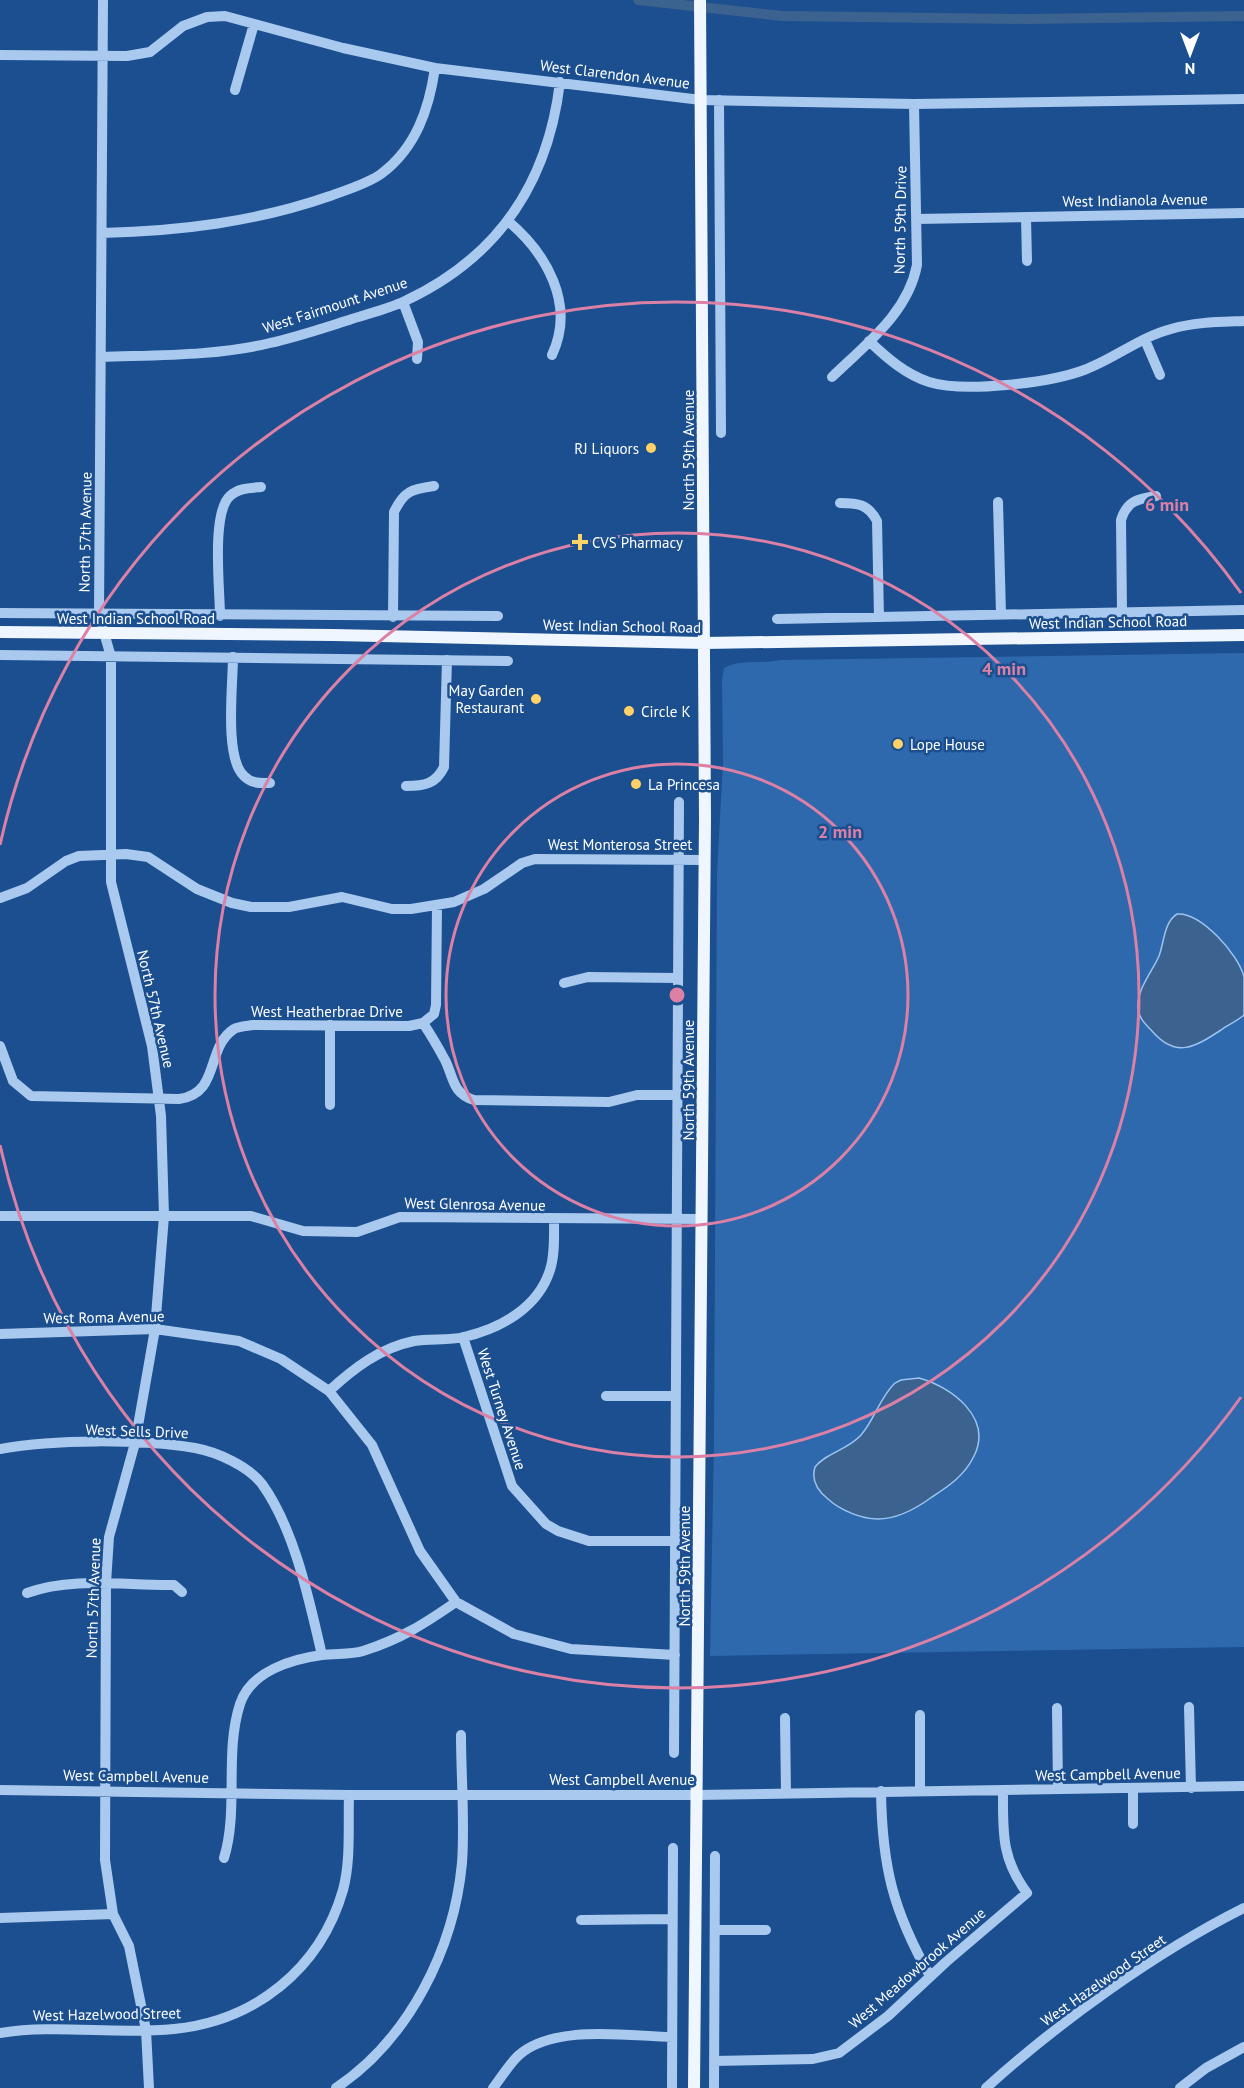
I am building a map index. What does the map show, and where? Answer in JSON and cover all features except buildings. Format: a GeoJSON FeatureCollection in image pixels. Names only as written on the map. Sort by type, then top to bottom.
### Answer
{"type":"FeatureCollection","features":[{"type":"Feature","properties":{"kind":"main road","name":"North 59th Avenue"},"geometry":{"type":"LineString","coordinates":[[694,2088],[704,860],[700,0]]}},
{"type":"Feature","properties":{"kind":"main road","name":"West Indian School Road"},"geometry":{"type":"LineString","coordinates":[[0,632],[704,643],[1244,635]]}},
{"type":"Feature","properties":{"kind":"street","name":"North 57th Avenue"},"geometry":{"type":"LineString","coordinates":[[103,0],[99,615],[111,657],[112,892],[152,1046],[159,1098],[164,1216],[155,1329],[135,1443],[109,1537],[106,1583],[105,1860],[113,1914],[129,1946],[146,2030],[149,2088]]}},
{"type":"Feature","properties":{"kind":"street","name":"West Clarendon Avenue"},"geometry":{"type":"LineString","coordinates":[[0,55],[127,56],[150,52],[183,26],[207,16],[225,16],[343,48],[435,68],[701,100],[914,104],[1244,99]]}},
{"type":"Feature","properties":{"kind":"street"},"geometry":{"type":"LineString","coordinates":[[235,90],[254,24]]}},
{"type":"Feature","properties":{"kind":"street"},"geometry":{"type":"LineString","coordinates":[[102,233],[163,231],[230,224],[294,208],[380,175],[407,148],[424,120],[435,68]]}},
{"type":"Feature","properties":{"kind":"street","name":"West Fairmount Avenue"},"geometry":{"type":"LineString","coordinates":[[102,357],[183,354],[269,344],[404,302],[436,284],[479,253],[508,221],[524,197],[546,154],[560,82]]}},
{"type":"Feature","properties":{"kind":"street"},"geometry":{"type":"LineString","coordinates":[[719,100],[721,433]]}},
{"type":"Feature","properties":{"kind":"street","name":"North 59th Drive"},"geometry":{"type":"LineString","coordinates":[[832,377],[903,304],[913,284],[917,265],[914,104]]}},
{"type":"Feature","properties":{"kind":"street","name":"West Indianola Avenue"},"geometry":{"type":"LineString","coordinates":[[916,219],[1244,213]]}},
{"type":"Feature","properties":{"kind":"street"},"geometry":{"type":"LineString","coordinates":[[1026,218],[1027,261]]}},
{"type":"Feature","properties":{"kind":"street"},"geometry":{"type":"LineString","coordinates":[[508,221],[539,252],[554,279],[559,335],[552,355]]}},
{"type":"Feature","properties":{"kind":"street"},"geometry":{"type":"LineString","coordinates":[[404,302],[418,342],[417,359]]}},
{"type":"Feature","properties":{"kind":"street"},"geometry":{"type":"LineString","coordinates":[[869,341],[894,364],[931,382],[983,385],[1034,382],[1083,370],[1169,329],[1194,324],[1244,321]]}},
{"type":"Feature","properties":{"kind":"street"},"geometry":{"type":"LineString","coordinates":[[1145,340],[1160,375]]}},
{"type":"Feature","properties":{"kind":"street"},"geometry":{"type":"LineString","coordinates":[[393,617],[394,512],[401,496],[417,489],[434,486]]}},
{"type":"Feature","properties":{"kind":"street"},"geometry":{"type":"LineString","coordinates":[[220,616],[219,514],[229,496],[243,489],[261,487]]}},
{"type":"Feature","properties":{"kind":"street"},"geometry":{"type":"LineString","coordinates":[[1122,612],[1121,520],[1130,502],[1155,496]]}},
{"type":"Feature","properties":{"kind":"street"},"geometry":{"type":"LineString","coordinates":[[998,502],[1001,614]]}},
{"type":"Feature","properties":{"kind":"street"},"geometry":{"type":"LineString","coordinates":[[840,503],[860,503],[873,513],[877,522],[879,617]]}},
{"type":"Feature","properties":{"kind":"street","name":"West Indian School Road"},"geometry":{"type":"LineString","coordinates":[[777,619],[1244,610]]}},
{"type":"Feature","properties":{"kind":"street","name":"West Indian School Road"},"geometry":{"type":"LineString","coordinates":[[0,613],[498,616]]}},
{"type":"Feature","properties":{"kind":"street"},"geometry":{"type":"LineString","coordinates":[[0,656],[508,661]]}},
{"type":"Feature","properties":{"kind":"street"},"geometry":{"type":"LineString","coordinates":[[233,657],[234,762],[244,777],[254,783],[270,783]]}},
{"type":"Feature","properties":{"kind":"street"},"geometry":{"type":"LineString","coordinates":[[406,786],[425,786],[441,774],[444,767],[447,660]]}},
{"type":"Feature","properties":{"kind":"street","name":"North 59th Avenue"},"geometry":{"type":"LineString","coordinates":[[674,1753],[678,802]]}},
{"type":"Feature","properties":{"kind":"street","name":"West Monterosa Street"},"geometry":{"type":"LineString","coordinates":[[0,898],[27,888],[66,861],[79,856],[111,854],[148,857],[197,889],[232,903],[251,907],[289,908],[342,897],[392,909],[437,906],[484,889],[522,863],[535,859],[704,860]]}},
{"type":"Feature","properties":{"kind":"street"},"geometry":{"type":"LineString","coordinates":[[423,1023],[434,1014],[436,1005],[437,906]]}},
{"type":"Feature","properties":{"kind":"street"},"geometry":{"type":"LineString","coordinates":[[564,983],[588,977],[678,978]]}},
{"type":"Feature","properties":{"kind":"street","name":"West Heatherbrae Drive"},"geometry":{"type":"LineString","coordinates":[[0,1046],[13,1081],[31,1096],[179,1098],[197,1094],[206,1083],[223,1040],[235,1028],[253,1025],[409,1026],[423,1023],[447,1065],[453,1085],[466,1097],[474,1100],[609,1102],[637,1095],[677,1095]]}},
{"type":"Feature","properties":{"kind":"street"},"geometry":{"type":"LineString","coordinates":[[330,1025],[330,1105]]}},
{"type":"Feature","properties":{"kind":"street","name":"West Glenrosa Avenue"},"geometry":{"type":"LineString","coordinates":[[0,1216],[251,1216],[303,1231],[357,1232],[400,1217],[554,1220],[702,1219]]}},
{"type":"Feature","properties":{"kind":"street"},"geometry":{"type":"LineString","coordinates":[[329,1391],[355,1368],[378,1353],[414,1341],[463,1337],[504,1324],[531,1301],[542,1288],[550,1270],[554,1220]]}},
{"type":"Feature","properties":{"kind":"street","name":"West Roma Avenue"},"geometry":{"type":"LineString","coordinates":[[0,1334],[155,1329],[240,1341],[281,1359],[329,1391],[372,1445],[420,1551],[456,1602],[514,1634],[571,1649],[675,1655]]}},
{"type":"Feature","properties":{"kind":"street","name":"West Turney Avenue"},"geometry":{"type":"LineString","coordinates":[[463,1337],[512,1486],[546,1524],[558,1531],[589,1541],[675,1542]]}},
{"type":"Feature","properties":{"kind":"street"},"geometry":{"type":"LineString","coordinates":[[606,1396],[676,1396]]}},
{"type":"Feature","properties":{"kind":"street","name":"West Sells Drive"},"geometry":{"type":"LineString","coordinates":[[0,1449],[33,1443],[135,1443],[197,1448],[234,1462],[260,1482],[280,1514],[309,1600],[322,1655]]}},
{"type":"Feature","properties":{"kind":"street"},"geometry":{"type":"LineString","coordinates":[[27,1593],[44,1587],[106,1583],[174,1585],[182,1592]]}},
{"type":"Feature","properties":{"kind":"street"},"geometry":{"type":"LineString","coordinates":[[224,1858],[230,1837],[232,1738],[241,1701],[258,1679],[286,1662],[322,1655],[360,1652],[406,1636],[456,1602]]}},
{"type":"Feature","properties":{"kind":"street"},"geometry":{"type":"LineString","coordinates":[[1189,1707],[1191,1788]]}},
{"type":"Feature","properties":{"kind":"street"},"geometry":{"type":"LineString","coordinates":[[1057,1708],[1058,1789]]}},
{"type":"Feature","properties":{"kind":"street"},"geometry":{"type":"LineString","coordinates":[[920,1715],[920,1791]]}},
{"type":"Feature","properties":{"kind":"street"},"geometry":{"type":"LineString","coordinates":[[785,1718],[786,1793]]}},
{"type":"Feature","properties":{"kind":"street"},"geometry":{"type":"LineString","coordinates":[[336,2088],[359,2073],[400,2028],[432,1971],[452,1922],[462,1863],[461,1735]]}},
{"type":"Feature","properties":{"kind":"street","name":"West Campbell Avenue"},"geometry":{"type":"LineString","coordinates":[[0,1790],[349,1795],[461,1793],[697,1795],[1244,1786]]}},
{"type":"Feature","properties":{"kind":"street"},"geometry":{"type":"LineString","coordinates":[[1133,1788],[1133,1824]]}},
{"type":"Feature","properties":{"kind":"street","name":"West Meadowbrook Avenue"},"geometry":{"type":"LineString","coordinates":[[714,2061],[813,2059],[839,2053],[888,2016],[930,1976],[1027,1893],[1013,1874],[1007,1851],[1003,1790]]}},
{"type":"Feature","properties":{"kind":"street"},"geometry":{"type":"LineString","coordinates":[[881,1791],[882,1831],[888,1881],[902,1924],[930,1976]]}},
{"type":"Feature","properties":{"kind":"street","name":"West Hazelwood Street"},"geometry":{"type":"LineString","coordinates":[[0,2033],[30,2030],[146,2030],[209,2024],[248,2009],[294,1977],[327,1929],[343,1889],[348,1839],[349,1795]]}},
{"type":"Feature","properties":{"kind":"street"},"geometry":{"type":"LineString","coordinates":[[672,2088],[673,1848]]}},
{"type":"Feature","properties":{"kind":"street"},"geometry":{"type":"LineString","coordinates":[[714,2088],[715,1856]]}},
{"type":"Feature","properties":{"kind":"street","name":"West Hazelwood Street"},"geometry":{"type":"LineString","coordinates":[[986,2088],[1085,2009],[1202,1929],[1244,1908]]}},
{"type":"Feature","properties":{"kind":"street"},"geometry":{"type":"LineString","coordinates":[[0,1918],[113,1914]]}},
{"type":"Feature","properties":{"kind":"street"},"geometry":{"type":"LineString","coordinates":[[581,1920],[672,1919]]}},
{"type":"Feature","properties":{"kind":"street"},"geometry":{"type":"LineString","coordinates":[[715,1930],[766,1930]]}},
{"type":"Feature","properties":{"kind":"street"},"geometry":{"type":"LineString","coordinates":[[493,2088],[518,2056],[537,2043],[559,2035],[672,2037]]}},
{"type":"Feature","properties":{"kind":"street"},"geometry":{"type":"LineString","coordinates":[[1180,2088],[1206,2068],[1244,2047]]}},
{"type":"Feature","properties":{"kind":"shaded area"},"geometry":{"type":"Polygon","coordinates":[[[1244,653],[1244,1647],[710,1656],[714,1441],[717,873],[723,763],[722,679],[724,668],[744,663],[781,660],[1244,653]]]}},
{"type":"Feature","properties":{"kind":"shaded area"},"geometry":{"type":"Polygon","coordinates":[[[1177,914],[1187,915],[1197,920],[1218,936],[1235,958],[1244,977],[1244,1015],[1203,1041],[1186,1047],[1169,1045],[1161,1040],[1142,1020],[1138,1007],[1140,994],[1159,956],[1169,922],[1177,914]]]}},
{"type":"Feature","properties":{"kind":"shaded area"},"geometry":{"type":"Polygon","coordinates":[[[919,1378],[932,1382],[956,1397],[974,1417],[978,1429],[978,1442],[970,1463],[956,1480],[944,1489],[900,1515],[885,1519],[871,1519],[838,1507],[818,1489],[814,1476],[815,1467],[861,1435],[885,1395],[895,1383],[919,1378]]]}},
{"type":"Feature","properties":{"kind":"waterway"},"geometry":{"type":"LineString","coordinates":[[638,0],[782,16],[1027,19],[1244,16]]}},
{"type":"Feature","properties":{"kind":"place","name":"RJ Liquors"},"geometry":{"type":"Point","coordinates":[651,448]}},
{"type":"Feature","properties":{"kind":"place","name":"CVS Pharmacy"},"geometry":{"type":"Point","coordinates":[580,542]}},
{"type":"Feature","properties":{"kind":"place","name":"May Garden Restaurant"},"geometry":{"type":"Point","coordinates":[536,699]}},
{"type":"Feature","properties":{"kind":"place","name":"Circle K"},"geometry":{"type":"Point","coordinates":[629,711]}},
{"type":"Feature","properties":{"kind":"place","name":"Lope House"},"geometry":{"type":"Point","coordinates":[898,744]}},
{"type":"Feature","properties":{"kind":"place","name":"La Princesa"},"geometry":{"type":"Point","coordinates":[636,784]}}]}
